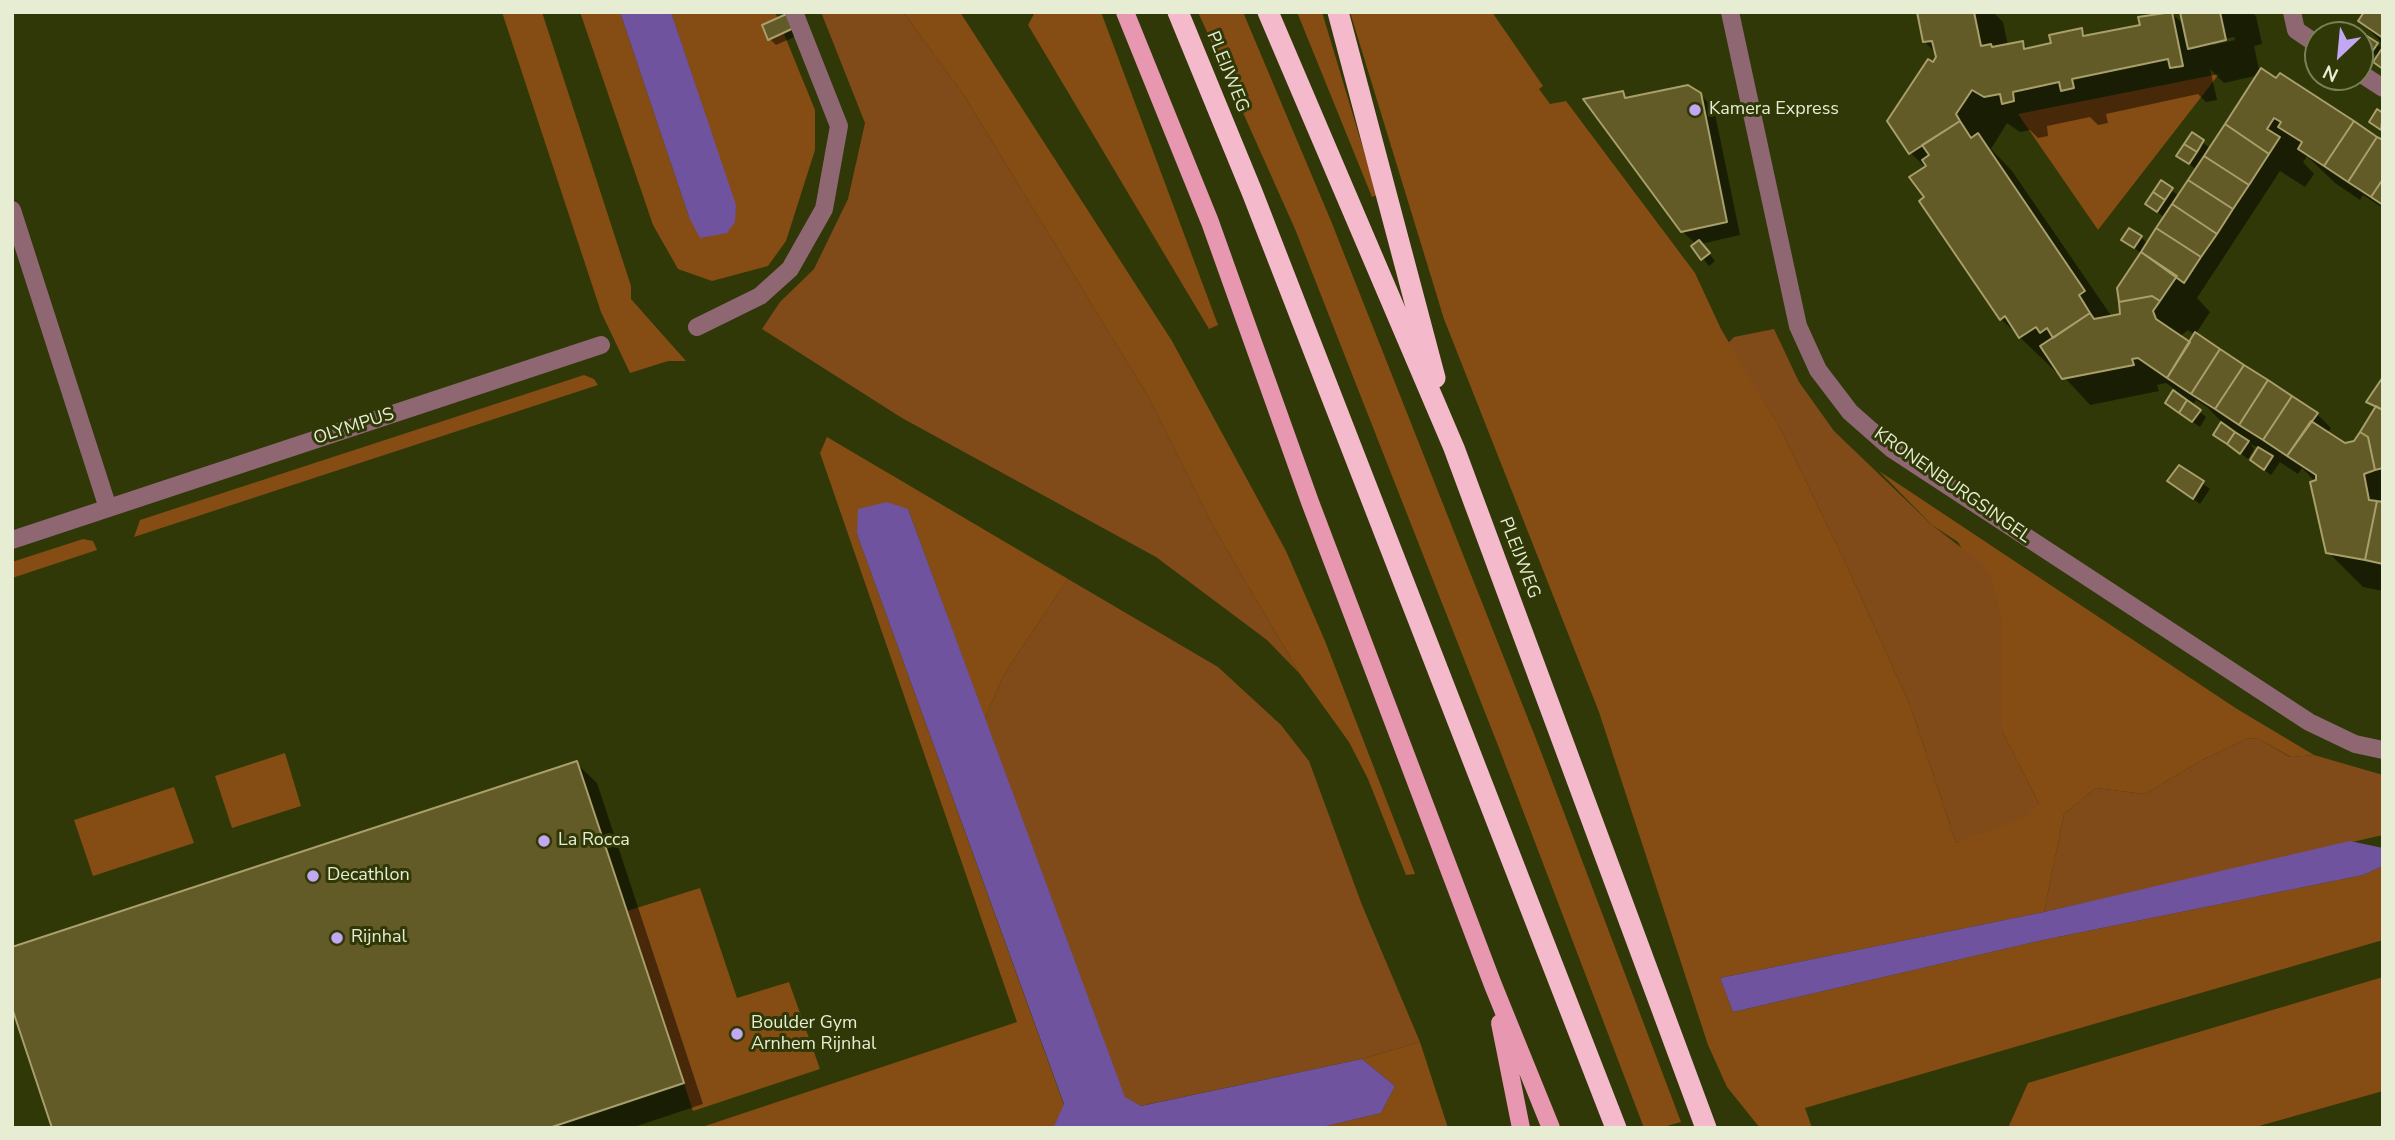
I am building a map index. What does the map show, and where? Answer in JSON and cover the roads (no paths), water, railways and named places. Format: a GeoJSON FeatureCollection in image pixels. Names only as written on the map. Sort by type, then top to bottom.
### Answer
{"type":"FeatureCollection","features":[{"type":"Feature","properties":{"kind":"highway","name":"PLEIJWEG"},"geometry":{"type":"LineString","coordinates":[[1178,12],[1252,192],[1362,482],[1452,704],[1616,1128]]}},
{"type":"Feature","properties":{"kind":"highway","name":"PLEIJWEG"},"geometry":{"type":"LineString","coordinates":[[1268,12],[1454,448],[1706,1128]]}},
{"type":"Feature","properties":{"kind":"highway"},"geometry":{"type":"LineString","coordinates":[[1338,12],[1454,448]]}},
{"type":"Feature","properties":{"kind":"main road"},"geometry":{"type":"LineString","coordinates":[[1125,12],[1210,222],[1310,502],[1493,985],[1551,1128]]}},
{"type":"Feature","properties":{"kind":"main road"},"geometry":{"type":"LineString","coordinates":[[1493,985],[1521,1128]]}},
{"type":"Feature","properties":{"kind":"street"},"geometry":{"type":"LineString","coordinates":[[697,327],[760,296],[790,269],[824,209],[839,126],[794,12]]}},
{"type":"Feature","properties":{"kind":"street","name":"KRONENBURGSINGEL"},"geometry":{"type":"LineString","coordinates":[[1730,12],[1798,326],[1818,370],[1850,412],[1892,449],[2309,723],[2355,744],[2383,750]]}},
{"type":"Feature","properties":{"kind":"street"},"geometry":{"type":"LineString","coordinates":[[2291,12],[2295,30],[2304,36]]}},
{"type":"Feature","properties":{"kind":"street"},"geometry":{"type":"LineString","coordinates":[[12,210],[108,508]]}},
{"type":"Feature","properties":{"kind":"street","name":"OLYMPUS"},"geometry":{"type":"LineString","coordinates":[[12,540],[601,345]]}},
{"type":"Feature","properties":{"kind":"place","name":"Kamera Express"},"geometry":{"type":"Point","coordinates":[1695,110]}},
{"type":"Feature","properties":{"kind":"place","name":"La Rocca"},"geometry":{"type":"Point","coordinates":[544,841]}},
{"type":"Feature","properties":{"kind":"place","name":"Decathlon"},"geometry":{"type":"Point","coordinates":[313,876]}},
{"type":"Feature","properties":{"kind":"place","name":"Rijnhal"},"geometry":{"type":"Point","coordinates":[337,938]}},
{"type":"Feature","properties":{"kind":"place","name":"Boulder Gym Arnhem Rijnhal"},"geometry":{"type":"Point","coordinates":[737,1034]}}]}
